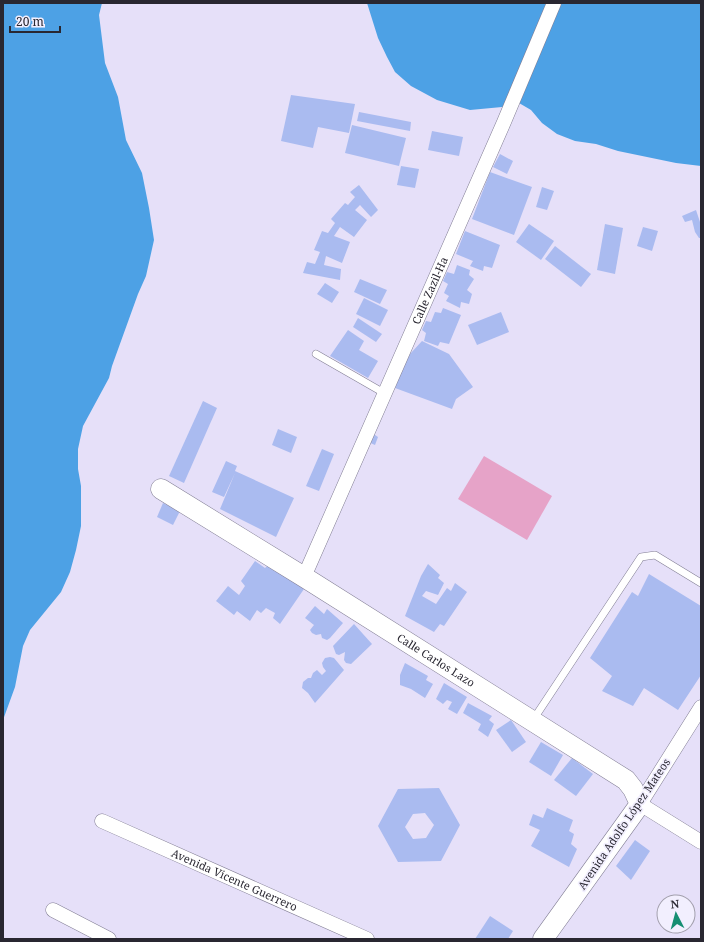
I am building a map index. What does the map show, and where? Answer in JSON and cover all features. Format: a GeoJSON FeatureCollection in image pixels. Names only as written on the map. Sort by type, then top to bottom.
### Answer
{"type":"FeatureCollection","features":[{"type":"Feature","properties":{"kind":"street","name":"Calle Zazil-Ha"},"geometry":{"type":"LineString","coordinates":[[304,577],[504,122],[554,3]]}},
{"type":"Feature","properties":{"kind":"street","name":"Calle Carlos Lazo"},"geometry":{"type":"LineString","coordinates":[[161,489],[304,577],[626,780],[633,789],[640,804]]}},
{"type":"Feature","properties":{"kind":"street","name":"Avenida Adolfo López Mateos"},"geometry":{"type":"LineString","coordinates":[[543,939],[640,804],[701,707]]}},
{"type":"Feature","properties":{"kind":"street"},"geometry":{"type":"LineString","coordinates":[[640,804],[701,842]]}},
{"type":"Feature","properties":{"kind":"street","name":"Avenida Vicente Guerrero"},"geometry":{"type":"LineString","coordinates":[[102,821],[367,939]]}},
{"type":"Feature","properties":{"kind":"street"},"geometry":{"type":"LineString","coordinates":[[53,910],[109,939]]}},
{"type":"Feature","properties":{"kind":"lane"},"geometry":{"type":"LineString","coordinates":[[316,354],[384,393]]}},
{"type":"Feature","properties":{"kind":"lane"},"geometry":{"type":"LineString","coordinates":[[533,721],[641,557],[655,555],[701,583]]}},
{"type":"Feature","properties":{"kind":"shaded area"},"geometry":{"type":"Polygon","coordinates":[[[484,456],[552,496],[527,540],[458,499],[484,456]]]}},
{"type":"Feature","properties":{"kind":"water"},"geometry":{"type":"Polygon","coordinates":[[[3,3],[102,3],[99,15],[105,63],[118,97],[126,140],[142,173],[154,240],[146,276],[138,294],[109,378],[83,426],[78,449],[78,469],[81,486],[81,526],[70,572],[61,592],[30,630],[23,646],[15,687],[3,720],[3,3]]]}},
{"type":"Feature","properties":{"kind":"water"},"geometry":{"type":"Polygon","coordinates":[[[367,3],[701,3],[701,166],[676,163],[618,151],[596,144],[575,141],[557,134],[542,123],[531,110],[519,103],[502,107],[470,110],[437,100],[411,86],[395,72],[378,38],[367,3]]]}},
{"type":"Feature","properties":{"kind":"building"},"geometry":{"type":"Polygon","coordinates":[[[291,95],[355,104],[349,133],[318,127],[313,148],[281,141],[291,95]]]}},
{"type":"Feature","properties":{"kind":"building"},"geometry":{"type":"Polygon","coordinates":[[[359,112],[411,122],[410,131],[357,121],[359,112]]]}},
{"type":"Feature","properties":{"kind":"building"},"geometry":{"type":"Polygon","coordinates":[[[352,125],[406,138],[399,166],[345,153],[352,125]]]}},
{"type":"Feature","properties":{"kind":"building"},"geometry":{"type":"Polygon","coordinates":[[[432,131],[463,137],[459,156],[428,150],[432,131]]]}},
{"type":"Feature","properties":{"kind":"building"},"geometry":{"type":"Polygon","coordinates":[[[500,154],[513,161],[507,174],[493,167],[500,154]]]}},
{"type":"Feature","properties":{"kind":"building"},"geometry":{"type":"Polygon","coordinates":[[[401,166],[419,169],[415,188],[397,185],[401,166]]]}},
{"type":"Feature","properties":{"kind":"building"},"geometry":{"type":"Polygon","coordinates":[[[490,172],[532,187],[514,235],[472,219],[490,172]]]}},
{"type":"Feature","properties":{"kind":"building"},"geometry":{"type":"Polygon","coordinates":[[[359,185],[378,210],[371,217],[360,205],[355,210],[367,220],[354,237],[340,227],[334,236],[350,242],[342,263],[326,256],[324,265],[341,269],[340,280],[303,273],[307,262],[315,264],[320,252],[314,250],[322,231],[328,233],[335,223],[331,219],[345,203],[348,205],[355,197],[350,192],[359,185]]]}},
{"type":"Feature","properties":{"kind":"building"},"geometry":{"type":"Polygon","coordinates":[[[542,187],[554,191],[547,210],[536,207],[542,187]]]}},
{"type":"Feature","properties":{"kind":"building"},"geometry":{"type":"Polygon","coordinates":[[[696,210],[701,225],[701,238],[699,238],[695,232],[692,220],[685,222],[682,216],[696,210]]]}},
{"type":"Feature","properties":{"kind":"building"},"geometry":{"type":"Polygon","coordinates":[[[529,224],[554,241],[541,260],[516,242],[529,224]]]}},
{"type":"Feature","properties":{"kind":"building"},"geometry":{"type":"Polygon","coordinates":[[[605,224],[623,228],[615,274],[597,270],[605,224]]]}},
{"type":"Feature","properties":{"kind":"building"},"geometry":{"type":"Polygon","coordinates":[[[643,227],[658,231],[652,251],[637,246],[643,227]]]}},
{"type":"Feature","properties":{"kind":"building"},"geometry":{"type":"Polygon","coordinates":[[[465,231],[500,245],[492,268],[484,266],[483,271],[470,266],[473,261],[456,254],[465,231]]]}},
{"type":"Feature","properties":{"kind":"building"},"geometry":{"type":"Polygon","coordinates":[[[555,246],[591,274],[581,287],[545,259],[555,246]]]}},
{"type":"Feature","properties":{"kind":"building"},"geometry":{"type":"Polygon","coordinates":[[[457,265],[470,270],[469,275],[474,279],[467,290],[472,294],[469,304],[461,302],[460,308],[446,301],[449,296],[444,293],[448,284],[443,281],[447,272],[454,274],[457,265]]]}},
{"type":"Feature","properties":{"kind":"building"},"geometry":{"type":"Polygon","coordinates":[[[360,279],[387,290],[380,304],[354,292],[360,279]]]}},
{"type":"Feature","properties":{"kind":"building"},"geometry":{"type":"Polygon","coordinates":[[[325,283],[339,292],[332,303],[317,294],[325,283]]]}},
{"type":"Feature","properties":{"kind":"building"},"geometry":{"type":"Polygon","coordinates":[[[364,298],[388,310],[380,326],[356,314],[364,298]]]}},
{"type":"Feature","properties":{"kind":"building"},"geometry":{"type":"Polygon","coordinates":[[[443,308],[461,315],[449,344],[440,342],[438,346],[424,341],[426,333],[422,330],[426,321],[431,322],[435,312],[441,313],[443,308]]]}},
{"type":"Feature","properties":{"kind":"building"},"geometry":{"type":"Polygon","coordinates":[[[501,312],[509,332],[477,345],[468,325],[501,312]]]}},
{"type":"Feature","properties":{"kind":"building"},"geometry":{"type":"Polygon","coordinates":[[[358,318],[382,334],[376,342],[353,327],[358,318]]]}},
{"type":"Feature","properties":{"kind":"building"},"geometry":{"type":"Polygon","coordinates":[[[348,330],[364,341],[359,350],[378,361],[368,378],[330,356],[348,330]]]}},
{"type":"Feature","properties":{"kind":"building"},"geometry":{"type":"Polygon","coordinates":[[[422,341],[449,354],[473,387],[456,399],[452,409],[395,388],[402,369],[410,354],[422,341]]]}},
{"type":"Feature","properties":{"kind":"building"},"geometry":{"type":"Polygon","coordinates":[[[203,401],[217,408],[184,483],[169,476],[203,401]]]}},
{"type":"Feature","properties":{"kind":"building"},"geometry":{"type":"Polygon","coordinates":[[[278,429],[297,437],[291,453],[272,445],[278,429]]]}},
{"type":"Feature","properties":{"kind":"building"},"geometry":{"type":"Polygon","coordinates":[[[372,433],[378,437],[375,445],[368,442],[372,433]]]}},
{"type":"Feature","properties":{"kind":"building"},"geometry":{"type":"Polygon","coordinates":[[[322,449],[334,454],[319,491],[306,486],[322,449]]]}},
{"type":"Feature","properties":{"kind":"building"},"geometry":{"type":"Polygon","coordinates":[[[226,461],[237,466],[235,471],[294,498],[276,537],[220,509],[235,473],[224,497],[212,492],[226,461]]]}},
{"type":"Feature","properties":{"kind":"building"},"geometry":{"type":"Polygon","coordinates":[[[163,503],[180,511],[173,525],[157,517],[163,503]]]}},
{"type":"Feature","properties":{"kind":"building"},"geometry":{"type":"Polygon","coordinates":[[[255,561],[265,568],[268,565],[304,589],[280,624],[273,618],[275,613],[266,608],[261,613],[257,610],[250,621],[237,611],[234,615],[216,601],[228,586],[239,595],[245,586],[241,581],[255,561]]]}},
{"type":"Feature","properties":{"kind":"building"},"geometry":{"type":"Polygon","coordinates":[[[428,564],[440,575],[438,578],[444,583],[438,595],[426,591],[422,596],[436,604],[447,588],[451,591],[455,583],[467,592],[444,626],[440,624],[434,632],[405,616],[421,576],[428,564]]]}},
{"type":"Feature","properties":{"kind":"building"},"geometry":{"type":"Polygon","coordinates":[[[649,574],[701,606],[701,675],[678,710],[644,688],[633,706],[602,691],[612,676],[590,658],[632,592],[638,596],[649,574]]]}},
{"type":"Feature","properties":{"kind":"building"},"geometry":{"type":"Polygon","coordinates":[[[315,606],[324,614],[327,609],[343,623],[327,640],[322,638],[321,634],[316,635],[312,633],[310,630],[314,625],[305,618],[315,606]]]}},
{"type":"Feature","properties":{"kind":"building"},"geometry":{"type":"Polygon","coordinates":[[[354,624],[372,644],[351,664],[346,663],[344,660],[345,652],[339,655],[336,654],[333,646],[354,624]]]}},
{"type":"Feature","properties":{"kind":"building"},"geometry":{"type":"Polygon","coordinates":[[[325,658],[334,658],[344,670],[315,703],[308,693],[302,688],[303,682],[308,678],[311,678],[313,673],[317,670],[322,675],[326,671],[322,663],[325,658]]]}},
{"type":"Feature","properties":{"kind":"building"},"geometry":{"type":"Polygon","coordinates":[[[405,663],[428,676],[426,680],[433,684],[425,698],[411,689],[400,685],[400,675],[405,663]]]}},
{"type":"Feature","properties":{"kind":"building"},"geometry":{"type":"Polygon","coordinates":[[[444,683],[467,697],[457,714],[448,709],[452,702],[447,700],[443,704],[436,699],[444,683]]]}},
{"type":"Feature","properties":{"kind":"building"},"geometry":{"type":"Polygon","coordinates":[[[468,703],[492,716],[489,720],[494,724],[488,737],[478,730],[481,724],[463,713],[468,703]]]}},
{"type":"Feature","properties":{"kind":"building"},"geometry":{"type":"Polygon","coordinates":[[[511,720],[526,742],[512,752],[496,730],[511,720]]]}},
{"type":"Feature","properties":{"kind":"building"},"geometry":{"type":"Polygon","coordinates":[[[541,742],[563,755],[551,776],[529,762],[541,742]]]}},
{"type":"Feature","properties":{"kind":"building"},"geometry":{"type":"Polygon","coordinates":[[[572,758],[593,774],[576,796],[554,780],[572,758]]]}},
{"type":"Feature","properties":{"kind":"building"},"geometry":{"type":"Polygon","coordinates":[[[439,788],[460,825],[441,861],[398,862],[378,826],[398,789],[439,788]],[[425,813],[413,814],[405,827],[413,839],[426,838],[434,825],[425,813]]]}},
{"type":"Feature","properties":{"kind":"building"},"geometry":{"type":"Polygon","coordinates":[[[547,808],[573,820],[569,831],[574,834],[571,844],[577,849],[569,867],[531,846],[540,830],[529,825],[533,814],[543,818],[547,808]]]}},
{"type":"Feature","properties":{"kind":"building"},"geometry":{"type":"Polygon","coordinates":[[[635,840],[650,851],[631,880],[616,866],[635,840]]]}},
{"type":"Feature","properties":{"kind":"building"},"geometry":{"type":"Polygon","coordinates":[[[490,916],[513,931],[508,939],[475,939],[490,916]]]}}]}
